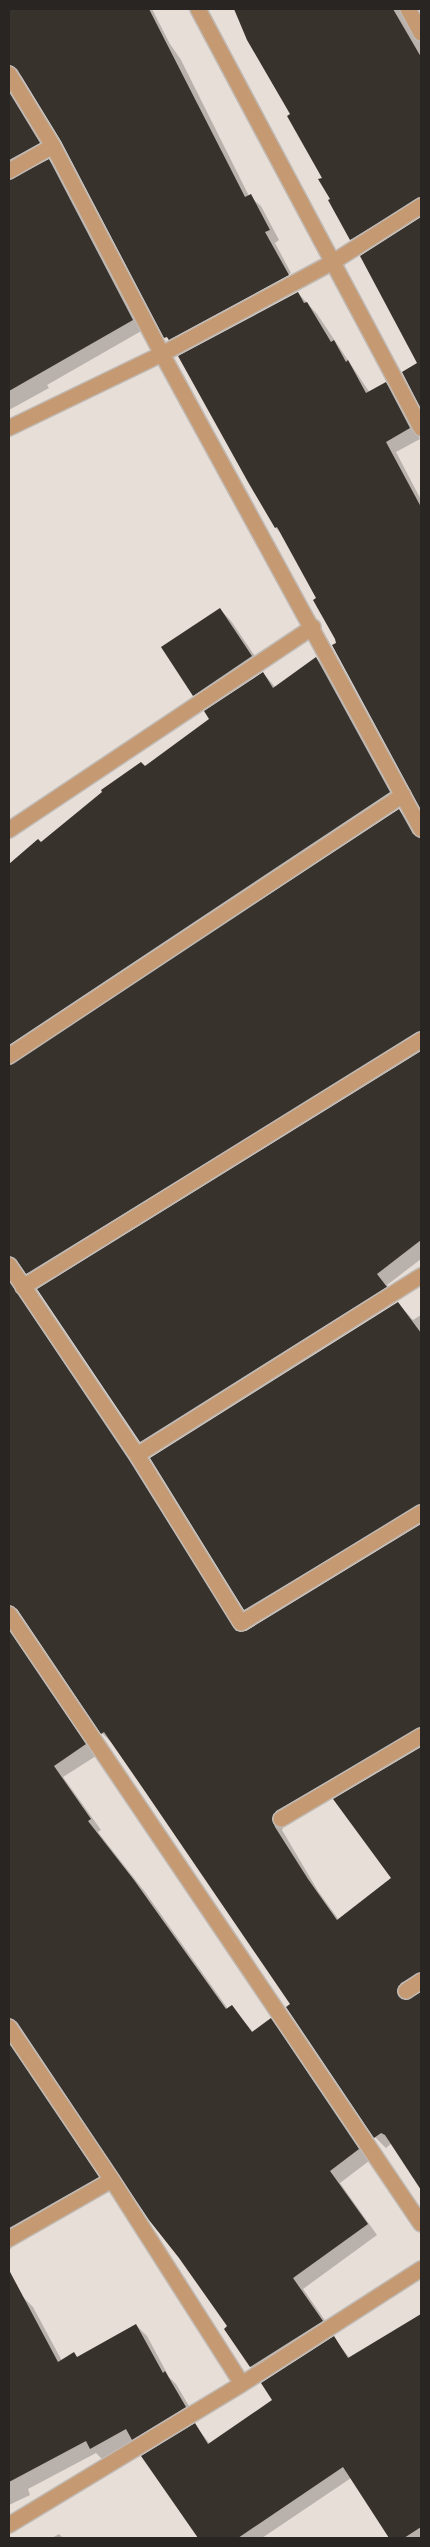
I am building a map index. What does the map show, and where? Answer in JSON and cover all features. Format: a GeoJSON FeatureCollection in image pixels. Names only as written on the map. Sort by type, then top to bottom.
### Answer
{"type":"FeatureCollection","features":[{"type":"Feature","properties":{"kind":"street"},"geometry":{"type":"LineString","coordinates":[[198,9],[421,428]]}},
{"type":"Feature","properties":{"kind":"street"},"geometry":{"type":"LineString","coordinates":[[408,9],[421,33]]}},
{"type":"Feature","properties":{"kind":"street"},"geometry":{"type":"LineString","coordinates":[[9,74],[53,146],[162,354],[313,627],[421,829]]}},
{"type":"Feature","properties":{"kind":"street"},"geometry":{"type":"LineString","coordinates":[[9,171],[53,146]]}},
{"type":"Feature","properties":{"kind":"street"},"geometry":{"type":"LineString","coordinates":[[9,428],[162,354],[333,262],[421,206]]}},
{"type":"Feature","properties":{"kind":"street"},"geometry":{"type":"LineString","coordinates":[[9,830],[313,627]]}},
{"type":"Feature","properties":{"kind":"street"},"geometry":{"type":"LineString","coordinates":[[9,1056],[403,795]]}},
{"type":"Feature","properties":{"kind":"street"},"geometry":{"type":"LineString","coordinates":[[23,1287],[421,1040]]}},
{"type":"Feature","properties":{"kind":"street"},"geometry":{"type":"LineString","coordinates":[[9,1265],[138,1455],[241,1623],[421,1513]]}},
{"type":"Feature","properties":{"kind":"street"},"geometry":{"type":"LineString","coordinates":[[138,1455],[421,1276]]}},
{"type":"Feature","properties":{"kind":"street"},"geometry":{"type":"LineString","coordinates":[[9,1614],[421,2224]]}},
{"type":"Feature","properties":{"kind":"street"},"geometry":{"type":"LineString","coordinates":[[281,1818],[421,1736]]}},
{"type":"Feature","properties":{"kind":"street"},"geometry":{"type":"LineString","coordinates":[[406,1991],[421,1981]]}},
{"type":"Feature","properties":{"kind":"street"},"geometry":{"type":"LineString","coordinates":[[9,2027],[112,2180],[242,2384]]}},
{"type":"Feature","properties":{"kind":"street"},"geometry":{"type":"LineString","coordinates":[[9,2239],[112,2180]]}},
{"type":"Feature","properties":{"kind":"street"},"geometry":{"type":"LineString","coordinates":[[9,2525],[242,2384],[421,2269]]}},
{"type":"Feature","properties":{"kind":"building"},"geometry":{"type":"Polygon","coordinates":[[[9,9],[149,9],[245,197],[251,194],[270,230],[265,232],[289,275],[169,340],[167,337],[164,338],[61,141],[17,69],[9,65],[9,9]]]}},
{"type":"Feature","properties":{"kind":"building"},"geometry":{"type":"Polygon","coordinates":[[[234,9],[393,9],[421,57],[421,197],[350,240],[318,179],[322,178],[287,116],[290,114],[247,40],[234,9]]]}},
{"type":"Feature","properties":{"kind":"building"},"geometry":{"type":"Polygon","coordinates":[[[9,92],[40,143],[9,160],[9,92]]]}},
{"type":"Feature","properties":{"kind":"building"},"geometry":{"type":"Polygon","coordinates":[[[49,159],[133,320],[9,391],[9,180],[49,159]]]}},
{"type":"Feature","properties":{"kind":"building"},"geometry":{"type":"Polygon","coordinates":[[[421,217],[421,409],[402,372],[417,363],[360,256],[421,217]]]}},
{"type":"Feature","properties":{"kind":"building"},"geometry":{"type":"Polygon","coordinates":[[[298,292],[304,303],[307,302],[331,342],[334,340],[346,362],[348,360],[366,393],[386,382],[410,428],[386,442],[421,507],[421,810],[332,645],[336,643],[335,639],[313,600],[316,598],[277,527],[275,528],[248,482],[178,356],[298,292]]]}},
{"type":"Feature","properties":{"kind":"building"},"geometry":{"type":"Polygon","coordinates":[[[220,608],[252,656],[193,696],[161,647],[220,608]]]}},
{"type":"Feature","properties":{"kind":"building"},"geometry":{"type":"Polygon","coordinates":[[[316,657],[390,792],[9,1045],[9,864],[38,839],[41,842],[102,792],[101,790],[141,762],[145,766],[209,719],[204,711],[263,672],[273,688],[316,657]]]}},
{"type":"Feature","properties":{"kind":"building"},"geometry":{"type":"Polygon","coordinates":[[[399,809],[413,834],[421,838],[421,1031],[26,1274],[16,1259],[9,1256],[9,1065],[399,809]]]}},
{"type":"Feature","properties":{"kind":"building"},"geometry":{"type":"Polygon","coordinates":[[[421,1051],[421,1240],[377,1274],[387,1287],[140,1442],[37,1289],[421,1051]]]}},
{"type":"Feature","properties":{"kind":"building"},"geometry":{"type":"Polygon","coordinates":[[[9,1281],[129,1460],[236,1631],[246,1631],[421,1524],[421,1727],[276,1811],[272,1819],[275,1827],[308,1879],[337,1920],[391,1878],[333,1799],[421,1747],[421,1972],[401,1983],[397,1991],[399,1997],[406,2000],[421,1992],[421,2190],[385,2135],[381,2133],[374,2138],[286,2007],[290,2004],[142,1787],[104,1732],[101,1734],[17,1609],[9,1605],[9,1281]]]}},
{"type":"Feature","properties":{"kind":"building"},"geometry":{"type":"Polygon","coordinates":[[[398,1302],[421,1333],[421,1504],[244,1610],[150,1458],[398,1302]]]}},
{"type":"Feature","properties":{"kind":"building"},"geometry":{"type":"Polygon","coordinates":[[[9,1630],[86,1744],[54,1766],[91,1819],[88,1821],[134,1880],[226,2009],[232,2005],[252,2032],[271,2018],[359,2149],[330,2171],[368,2224],[293,2278],[323,2321],[250,2367],[224,2329],[227,2326],[179,2258],[149,2220],[17,2022],[9,2018],[9,1630]]]}},
{"type":"Feature","properties":{"kind":"building"},"geometry":{"type":"Polygon","coordinates":[[[9,2043],[99,2177],[9,2228],[9,2043]]]}},
{"type":"Feature","properties":{"kind":"building"},"geometry":{"type":"Polygon","coordinates":[[[9,2270],[58,2362],[74,2352],[77,2357],[136,2324],[163,2373],[165,2371],[186,2407],[132,2440],[126,2429],[90,2449],[86,2441],[9,2482],[9,2270]]]}},
{"type":"Feature","properties":{"kind":"building"},"geometry":{"type":"Polygon","coordinates":[[[421,2314],[421,2527],[404,2538],[389,2538],[343,2467],[238,2538],[198,2538],[141,2456],[195,2423],[208,2444],[272,2400],[261,2383],[334,2336],[348,2358],[421,2314]]]}}]}
